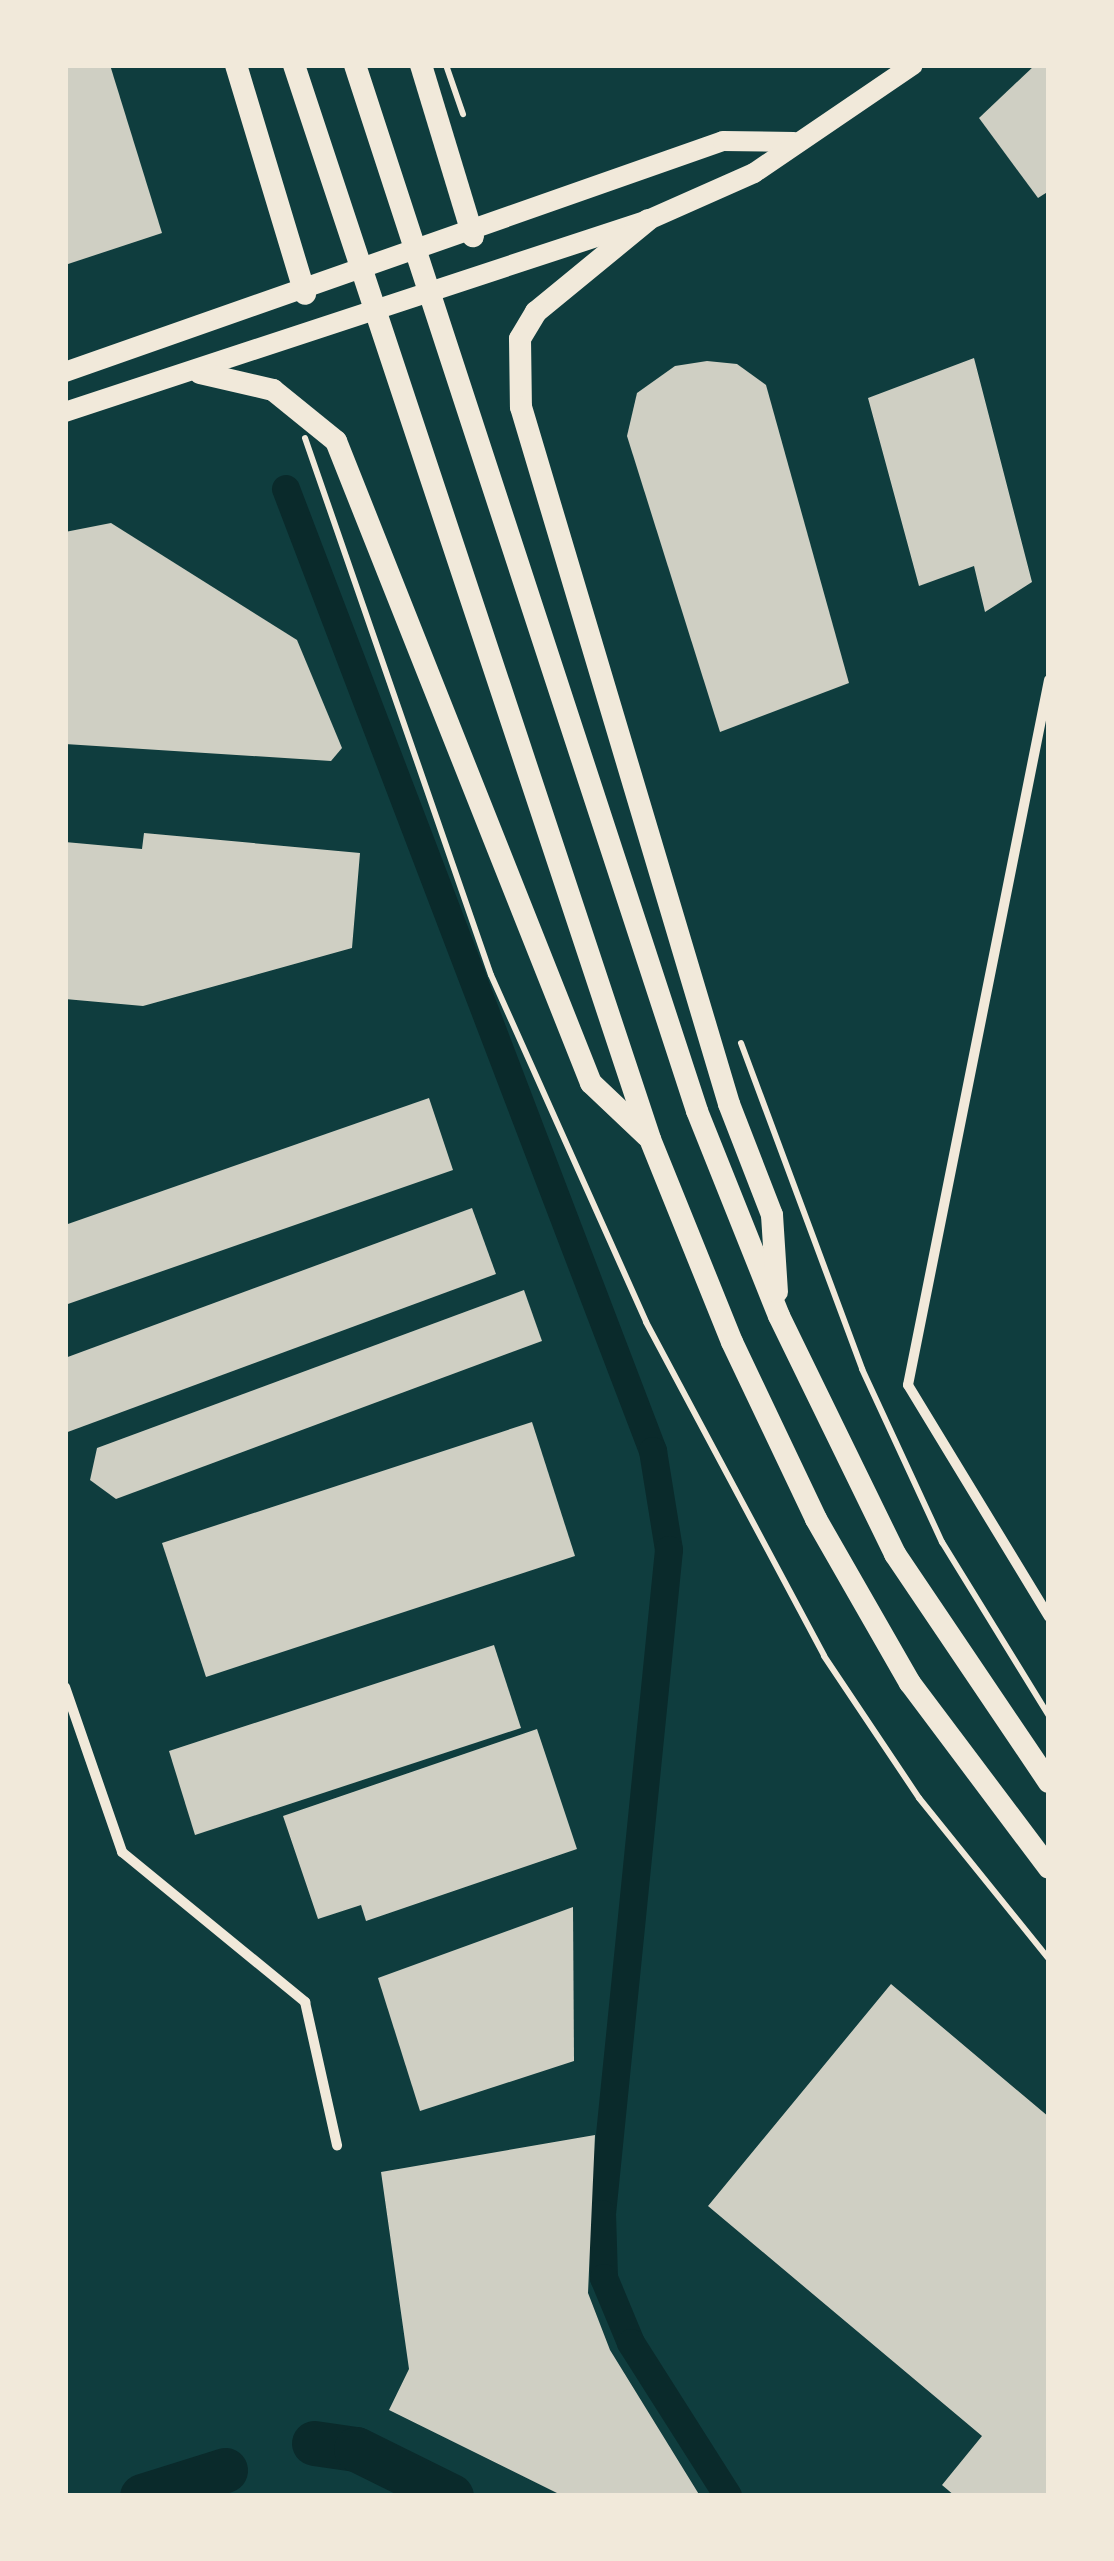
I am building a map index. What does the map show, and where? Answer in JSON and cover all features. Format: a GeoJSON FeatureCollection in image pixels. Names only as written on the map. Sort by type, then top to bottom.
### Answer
{"type":"FeatureCollection","features":[{"type":"Feature","properties":{"kind":"highway"},"geometry":{"type":"LineString","coordinates":[[236,65],[305,294]]}},
{"type":"Feature","properties":{"kind":"highway"},"geometry":{"type":"LineString","coordinates":[[294,65],[650,1138],[732,1342],[849,1582],[910,1683],[1049,1868]]}},
{"type":"Feature","properties":{"kind":"highway"},"geometry":{"type":"LineString","coordinates":[[354,65],[697,1111],[778,1316],[895,1554],[1049,1782]]}},
{"type":"Feature","properties":{"kind":"highway"},"geometry":{"type":"LineString","coordinates":[[421,65],[473,236]]}},
{"type":"Feature","properties":{"kind":"highway"},"geometry":{"type":"LineString","coordinates":[[648,220],[536,312],[517,369],[528,436],[654,834],[729,1104],[772,1215],[778,1316]]}},
{"type":"Feature","properties":{"kind":"highway"},"geometry":{"type":"LineString","coordinates":[[200,373],[273,390],[336,441],[568,1033],[591,1083],[650,1138]]}},
{"type":"Feature","properties":{"kind":"main road"},"geometry":{"type":"LineString","coordinates":[[65,412],[200,373],[318,333],[648,220],[731,186],[912,65]]}},
{"type":"Feature","properties":{"kind":"main road"},"geometry":{"type":"LineString","coordinates":[[65,372],[473,236],[723,141],[794,142]]}},
{"type":"Feature","properties":{"kind":"street"},"geometry":{"type":"LineString","coordinates":[[1049,680],[908,1385],[1049,1617]]}},
{"type":"Feature","properties":{"kind":"street"},"geometry":{"type":"LineString","coordinates":[[65,1687],[122,1852],[305,2002],[337,2145]]}},
{"type":"Feature","properties":{"kind":"lane"},"geometry":{"type":"LineString","coordinates":[[446,65],[464,114]]}},
{"type":"Feature","properties":{"kind":"lane"},"geometry":{"type":"LineString","coordinates":[[305,438],[491,975],[646,1322],[824,1656],[919,1798],[1049,1959]]}},
{"type":"Feature","properties":{"kind":"lane"},"geometry":{"type":"LineString","coordinates":[[741,1043],[862,1370],[942,1542],[1049,1716]]}},
{"type":"Feature","properties":{"kind":"building"},"geometry":{"type":"Polygon","coordinates":[[[65,65],[110,65],[162,233],[65,265],[65,65]]]}},
{"type":"Feature","properties":{"kind":"building"},"geometry":{"type":"Polygon","coordinates":[[[1035,65],[1049,65],[1049,191],[1038,198],[979,118],[1035,65]]]}},
{"type":"Feature","properties":{"kind":"building"},"geometry":{"type":"Polygon","coordinates":[[[974,358],[1032,582],[985,612],[974,566],[919,586],[868,398],[974,358]]]}},
{"type":"Feature","properties":{"kind":"building"},"geometry":{"type":"Polygon","coordinates":[[[707,361],[737,364],[766,385],[849,683],[720,732],[627,436],[637,393],[675,366],[707,361]]]}},
{"type":"Feature","properties":{"kind":"building"},"geometry":{"type":"Polygon","coordinates":[[[111,523],[297,640],[342,748],[331,761],[65,744],[65,532],[111,523]]]}},
{"type":"Feature","properties":{"kind":"building"},"geometry":{"type":"Polygon","coordinates":[[[144,833],[360,853],[352,948],[143,1006],[65,999],[65,842],[142,849],[144,833]]]}},
{"type":"Feature","properties":{"kind":"building"},"geometry":{"type":"Polygon","coordinates":[[[429,1098],[453,1170],[65,1305],[65,1225],[429,1098]]]}},
{"type":"Feature","properties":{"kind":"building"},"geometry":{"type":"Polygon","coordinates":[[[472,1208],[496,1274],[65,1433],[65,1358],[472,1208]]]}},
{"type":"Feature","properties":{"kind":"building"},"geometry":{"type":"Polygon","coordinates":[[[524,1290],[542,1341],[116,1499],[90,1480],[97,1448],[524,1290]]]}},
{"type":"Feature","properties":{"kind":"building"},"geometry":{"type":"Polygon","coordinates":[[[532,1422],[575,1556],[206,1677],[162,1543],[532,1422]]]}},
{"type":"Feature","properties":{"kind":"building"},"geometry":{"type":"Polygon","coordinates":[[[494,1645],[521,1728],[195,1835],[169,1751],[494,1645]]]}},
{"type":"Feature","properties":{"kind":"building"},"geometry":{"type":"Polygon","coordinates":[[[537,1729],[577,1849],[366,1921],[361,1905],[318,1919],[283,1816],[537,1729]]]}},
{"type":"Feature","properties":{"kind":"building"},"geometry":{"type":"Polygon","coordinates":[[[573,1907],[574,2061],[420,2111],[378,1978],[573,1907]]]}},
{"type":"Feature","properties":{"kind":"building"},"geometry":{"type":"Polygon","coordinates":[[[891,1984],[1049,2117],[1049,2496],[955,2496],[942,2485],[982,2436],[708,2206],[891,1984]]]}},
{"type":"Feature","properties":{"kind":"building"},"geometry":{"type":"Polygon","coordinates":[[[595,2135],[588,2293],[610,2350],[700,2496],[563,2496],[389,2410],[409,2369],[381,2172],[595,2135]]]}},
{"type":"Feature","properties":{"kind":"waterway"},"geometry":{"type":"LineString","coordinates":[[286,489],[653,1451],[669,1550],[602,2214],[604,2278],[631,2343],[728,2496]]}},
{"type":"Feature","properties":{"kind":"waterway"},"geometry":{"type":"LineString","coordinates":[[314,2443],[356,2449],[451,2496]]}},
{"type":"Feature","properties":{"kind":"waterway"},"geometry":{"type":"LineString","coordinates":[[142,2496],[225,2470]]}}]}
